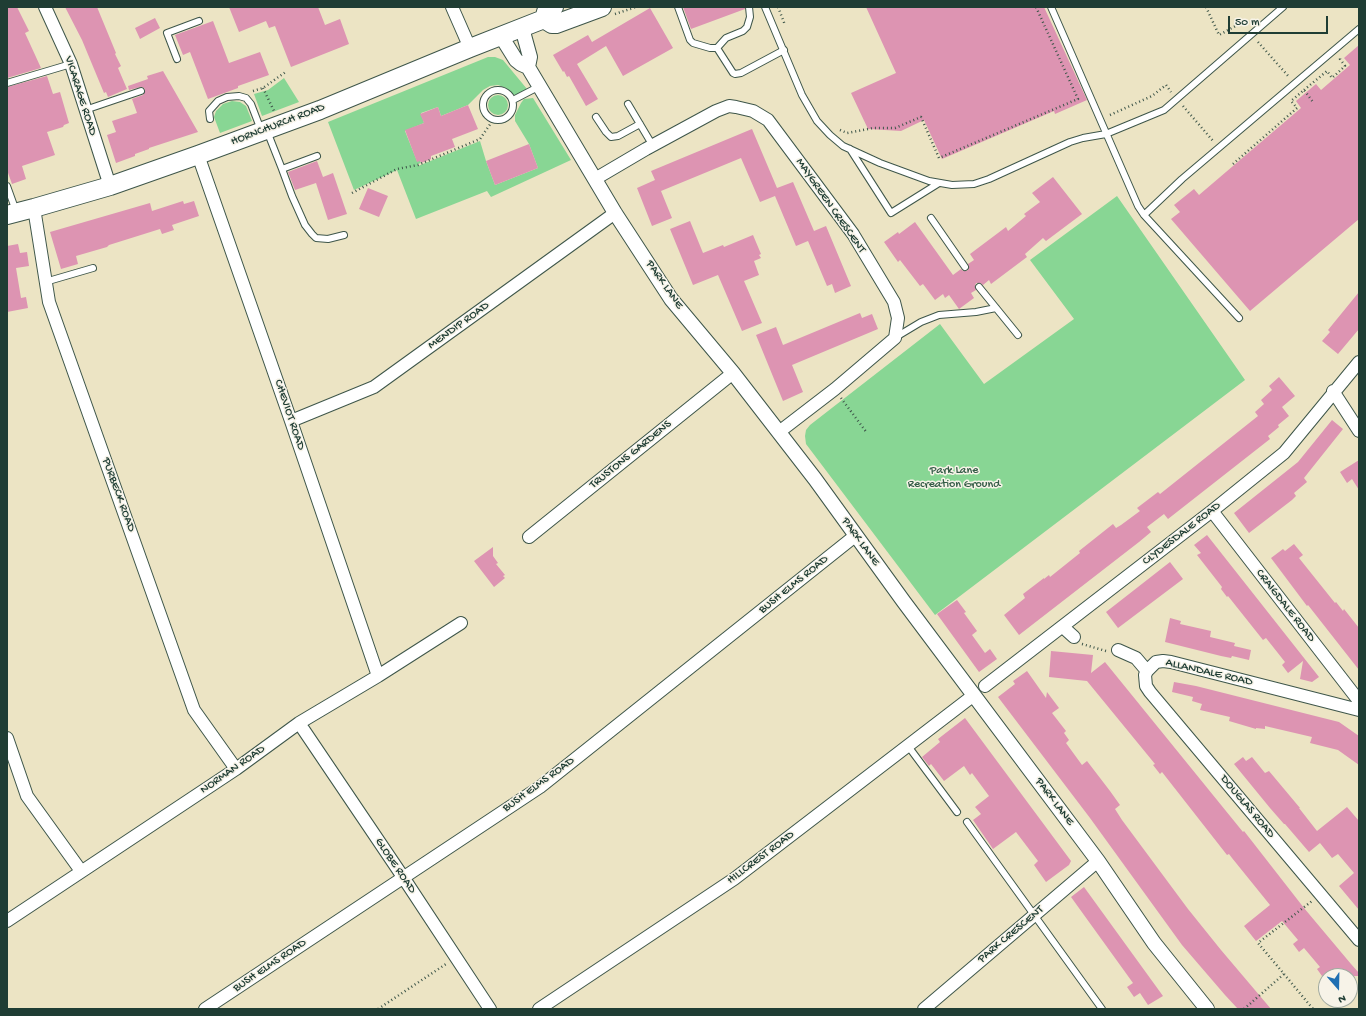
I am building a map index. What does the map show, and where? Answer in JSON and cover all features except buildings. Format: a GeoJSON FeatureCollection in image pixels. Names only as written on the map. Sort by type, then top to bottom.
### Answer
{"type":"FeatureCollection","features":[{"type":"Feature","properties":{"kind":"main road","name":"HORNCHURCH ROAD"},"geometry":{"type":"LineString","coordinates":[[12,214],[110,186],[320,110],[522,28],[547,11],[552,24],[556,24],[602,7]]}},
{"type":"Feature","properties":{"kind":"street","name":"VICARAGE ROAD"},"geometry":{"type":"LineString","coordinates":[[46,7],[71,64],[110,186]]}},
{"type":"Feature","properties":{"kind":"street"},"geometry":{"type":"LineString","coordinates":[[452,7],[470,48]]}},
{"type":"Feature","properties":{"kind":"street"},"geometry":{"type":"LineString","coordinates":[[522,28],[530,57],[528,67]]}},
{"type":"Feature","properties":{"kind":"street","name":"PARK LANE"},"geometry":{"type":"LineString","coordinates":[[501,36],[516,60],[528,67],[616,214],[671,299],[733,373],[815,479],[855,536],[1098,861],[1154,943],[1207,1009]]}},
{"type":"Feature","properties":{"kind":"street","name":"MAYGREEN CRESCENT"},"geometry":{"type":"LineString","coordinates":[[595,179],[716,111],[729,106],[753,111],[768,120],[853,234],[894,302],[898,318],[895,338]]}},
{"type":"Feature","properties":{"kind":"street","name":"CHEVIOT ROAD"},"geometry":{"type":"LineString","coordinates":[[198,155],[378,676]]}},
{"type":"Feature","properties":{"kind":"street","name":"PURBECK ROAD"},"geometry":{"type":"LineString","coordinates":[[34,208],[49,302],[194,710],[236,769]]}},
{"type":"Feature","properties":{"kind":"street","name":"MENDIP ROAD"},"geometry":{"type":"LineString","coordinates":[[291,421],[374,387],[616,214]]}},
{"type":"Feature","properties":{"kind":"street"},"geometry":{"type":"LineString","coordinates":[[779,432],[835,389],[895,338]]}},
{"type":"Feature","properties":{"kind":"street","name":"CLYDESDALE ROAD"},"geometry":{"type":"LineString","coordinates":[[985,686],[1069,633],[1212,511],[1284,453],[1333,391],[1359,362]]}},
{"type":"Feature","properties":{"kind":"street","name":"TRUSTONS GARDENS"},"geometry":{"type":"LineString","coordinates":[[529,537],[733,373]]}},
{"type":"Feature","properties":{"kind":"street"},"geometry":{"type":"LineString","coordinates":[[1333,391],[1359,431]]}},
{"type":"Feature","properties":{"kind":"street","name":"CRAIGDALE ROAD"},"geometry":{"type":"LineString","coordinates":[[1212,511],[1359,701]]}},
{"type":"Feature","properties":{"kind":"street","name":"BUSH ELMS ROAD"},"geometry":{"type":"LineString","coordinates":[[205,1009],[540,787],[855,536]]}},
{"type":"Feature","properties":{"kind":"street","name":"NORMAN ROAD"},"geometry":{"type":"LineString","coordinates":[[7,921],[236,769],[299,724],[461,623]]}},
{"type":"Feature","properties":{"kind":"street","name":"ALLANDALE ROAD"},"geometry":{"type":"LineString","coordinates":[[1118,650],[1136,658],[1147,670],[1156,662],[1171,662],[1359,710]]}},
{"type":"Feature","properties":{"kind":"street","name":"DOUGLAS ROAD"},"geometry":{"type":"LineString","coordinates":[[1147,670],[1145,680],[1146,686],[1150,692],[1359,940]]}},
{"type":"Feature","properties":{"kind":"street","name":"HILLCREST ROAD"},"geometry":{"type":"LineString","coordinates":[[539,1009],[734,879],[974,695]]}},
{"type":"Feature","properties":{"kind":"street","name":"GLOBE ROAD"},"geometry":{"type":"LineString","coordinates":[[299,724],[403,877],[490,1009]]}},
{"type":"Feature","properties":{"kind":"street"},"geometry":{"type":"LineString","coordinates":[[7,738],[27,796],[81,871]]}},
{"type":"Feature","properties":{"kind":"street","name":"PARK CRESCENT"},"geometry":{"type":"LineString","coordinates":[[924,1009],[1098,861]]}},
{"type":"Feature","properties":{"kind":"lane"},"geometry":{"type":"LineString","coordinates":[[678,7],[690,40],[693,43],[702,46],[717,48],[735,74],[741,73],[784,50]]}},
{"type":"Feature","properties":{"kind":"lane"},"geometry":{"type":"LineString","coordinates":[[717,48],[726,38],[747,27],[750,16],[749,7]]}},
{"type":"Feature","properties":{"kind":"lane"},"geometry":{"type":"LineString","coordinates":[[765,7],[802,95],[817,121],[830,135],[843,146],[880,163],[922,179],[952,184],[974,184],[989,179],[1070,142],[1106,134],[1164,110],[1283,7]]}},
{"type":"Feature","properties":{"kind":"lane"},"geometry":{"type":"LineString","coordinates":[[1051,7],[1138,206],[1144,215],[1239,318]]}},
{"type":"Feature","properties":{"kind":"lane"},"geometry":{"type":"LineString","coordinates":[[177,59],[167,33],[199,21]]}},
{"type":"Feature","properties":{"kind":"lane"},"geometry":{"type":"LineString","coordinates":[[1144,215],[1182,179],[1359,29]]}},
{"type":"Feature","properties":{"kind":"lane"},"geometry":{"type":"LineString","coordinates":[[7,83],[71,64]]}},
{"type":"Feature","properties":{"kind":"lane"},"geometry":{"type":"LineString","coordinates":[[513,100],[540,86]]}},
{"type":"Feature","properties":{"kind":"lane"},"geometry":{"type":"LineString","coordinates":[[501,90],[510,95],[513,100],[514,105],[511,114],[503,120],[493,120],[485,114],[483,109],[484,99],[491,92],[501,90]]}},
{"type":"Feature","properties":{"kind":"lane"},"geometry":{"type":"LineString","coordinates":[[85,110],[141,91]]}},
{"type":"Feature","properties":{"kind":"lane"},"geometry":{"type":"LineString","coordinates":[[210,119],[209,111],[218,101],[228,97],[239,96],[246,98],[269,128],[292,196],[305,225],[316,238],[328,240],[344,235]]}},
{"type":"Feature","properties":{"kind":"lane"},"geometry":{"type":"LineString","coordinates":[[628,104],[652,146]]}},
{"type":"Feature","properties":{"kind":"lane"},"geometry":{"type":"LineString","coordinates":[[596,117],[606,132],[612,136],[618,136],[640,124]]}},
{"type":"Feature","properties":{"kind":"lane"},"geometry":{"type":"LineString","coordinates":[[850,149],[891,213],[939,183]]}},
{"type":"Feature","properties":{"kind":"lane"},"geometry":{"type":"LineString","coordinates":[[282,169],[317,156]]}},
{"type":"Feature","properties":{"kind":"lane"},"geometry":{"type":"LineString","coordinates":[[7,186],[12,214]]}},
{"type":"Feature","properties":{"kind":"lane"},"geometry":{"type":"LineString","coordinates":[[931,218],[964,267]]}},
{"type":"Feature","properties":{"kind":"lane"},"geometry":{"type":"LineString","coordinates":[[45,282],[93,268]]}},
{"type":"Feature","properties":{"kind":"lane"},"geometry":{"type":"LineString","coordinates":[[979,287],[1018,335]]}},
{"type":"Feature","properties":{"kind":"lane"},"geometry":{"type":"LineString","coordinates":[[895,338],[921,322],[939,315],[976,312],[996,308]]}},
{"type":"Feature","properties":{"kind":"lane"},"geometry":{"type":"LineString","coordinates":[[908,746],[957,812]]}},
{"type":"Feature","properties":{"kind":"lane"},"geometry":{"type":"LineString","coordinates":[[967,822],[1102,1009]]}},
{"type":"Feature","properties":{"kind":"path"},"geometry":{"type":"LineString","coordinates":[[778,7],[786,30]]}},
{"type":"Feature","properties":{"kind":"path"},"geometry":{"type":"LineString","coordinates":[[836,127],[847,133],[873,128],[895,128],[921,117],[939,158],[1078,99],[1036,7]]}},
{"type":"Feature","properties":{"kind":"path"},"geometry":{"type":"LineString","coordinates":[[1206,7],[1219,35],[1241,23]]}},
{"type":"Feature","properties":{"kind":"path"},"geometry":{"type":"LineString","coordinates":[[1258,42],[1289,78]]}},
{"type":"Feature","properties":{"kind":"path"},"geometry":{"type":"LineString","coordinates":[[1233,164],[1297,108],[1291,101],[1327,71],[1332,78],[1345,66],[1340,59],[1344,55]]}},
{"type":"Feature","properties":{"kind":"path"},"geometry":{"type":"LineString","coordinates":[[239,96],[263,88],[287,71]]}},
{"type":"Feature","properties":{"kind":"path"},"geometry":{"type":"LineString","coordinates":[[1110,115],[1152,96],[1166,85],[1171,92]]}},
{"type":"Feature","properties":{"kind":"path"},"geometry":{"type":"LineString","coordinates":[[263,88],[269,128]]}},
{"type":"Feature","properties":{"kind":"path"},"geometry":{"type":"LineString","coordinates":[[1304,90],[1313,102]]}},
{"type":"Feature","properties":{"kind":"path"},"geometry":{"type":"LineString","coordinates":[[1183,106],[1215,142]]}},
{"type":"Feature","properties":{"kind":"path"},"geometry":{"type":"LineString","coordinates":[[352,193],[397,169],[418,165],[480,139],[493,120]]}},
{"type":"Feature","properties":{"kind":"path"},"geometry":{"type":"LineString","coordinates":[[835,389],[867,433]]}},
{"type":"Feature","properties":{"kind":"path"},"geometry":{"type":"LineString","coordinates":[[1069,633],[1074,642],[1107,652],[1118,650]]}},
{"type":"Feature","properties":{"kind":"path"},"geometry":{"type":"LineString","coordinates":[[1313,1009],[1258,944],[1320,894]]}},
{"type":"Feature","properties":{"kind":"path"},"geometry":{"type":"LineString","coordinates":[[378,1009],[456,957]]}},
{"type":"Feature","properties":{"kind":"path"},"geometry":{"type":"LineString","coordinates":[[1244,1009],[1284,974]]}},
{"type":"Feature","properties":{"kind":"green space"},"geometry":{"type":"Polygon","coordinates":[[[488,57],[495,57],[503,60],[527,89],[522,93],[514,95],[506,88],[498,85],[490,86],[483,90],[468,105],[441,116],[438,107],[421,113],[424,123],[405,131],[417,161],[420,161],[421,163],[418,164],[418,166],[480,141],[495,185],[538,168],[529,144],[515,121],[515,115],[524,99],[533,98],[571,160],[491,197],[487,191],[416,219],[397,170],[354,190],[328,122],[488,57]]]}},
{"type":"Feature","properties":{"kind":"green space"},"geometry":{"type":"Polygon","coordinates":[[[284,78],[299,102],[262,116],[254,94],[268,90],[284,78]]]}},
{"type":"Feature","properties":{"kind":"green space"},"geometry":{"type":"Polygon","coordinates":[[[498,95],[505,98],[508,105],[505,112],[498,115],[491,112],[488,105],[491,98],[498,95]]]}},
{"type":"Feature","properties":{"kind":"green space"},"geometry":{"type":"Polygon","coordinates":[[[232,101],[240,102],[246,106],[252,121],[220,133],[214,117],[216,111],[223,104],[232,101]]]}},
{"type":"Feature","properties":{"kind":"green space","name":"Park Lane Recreation Ground"},"geometry":{"type":"Polygon","coordinates":[[[1117,196],[1245,380],[935,615],[806,444],[806,430],[810,425],[940,324],[984,384],[1074,319],[1030,260],[1117,196]]]}}]}
